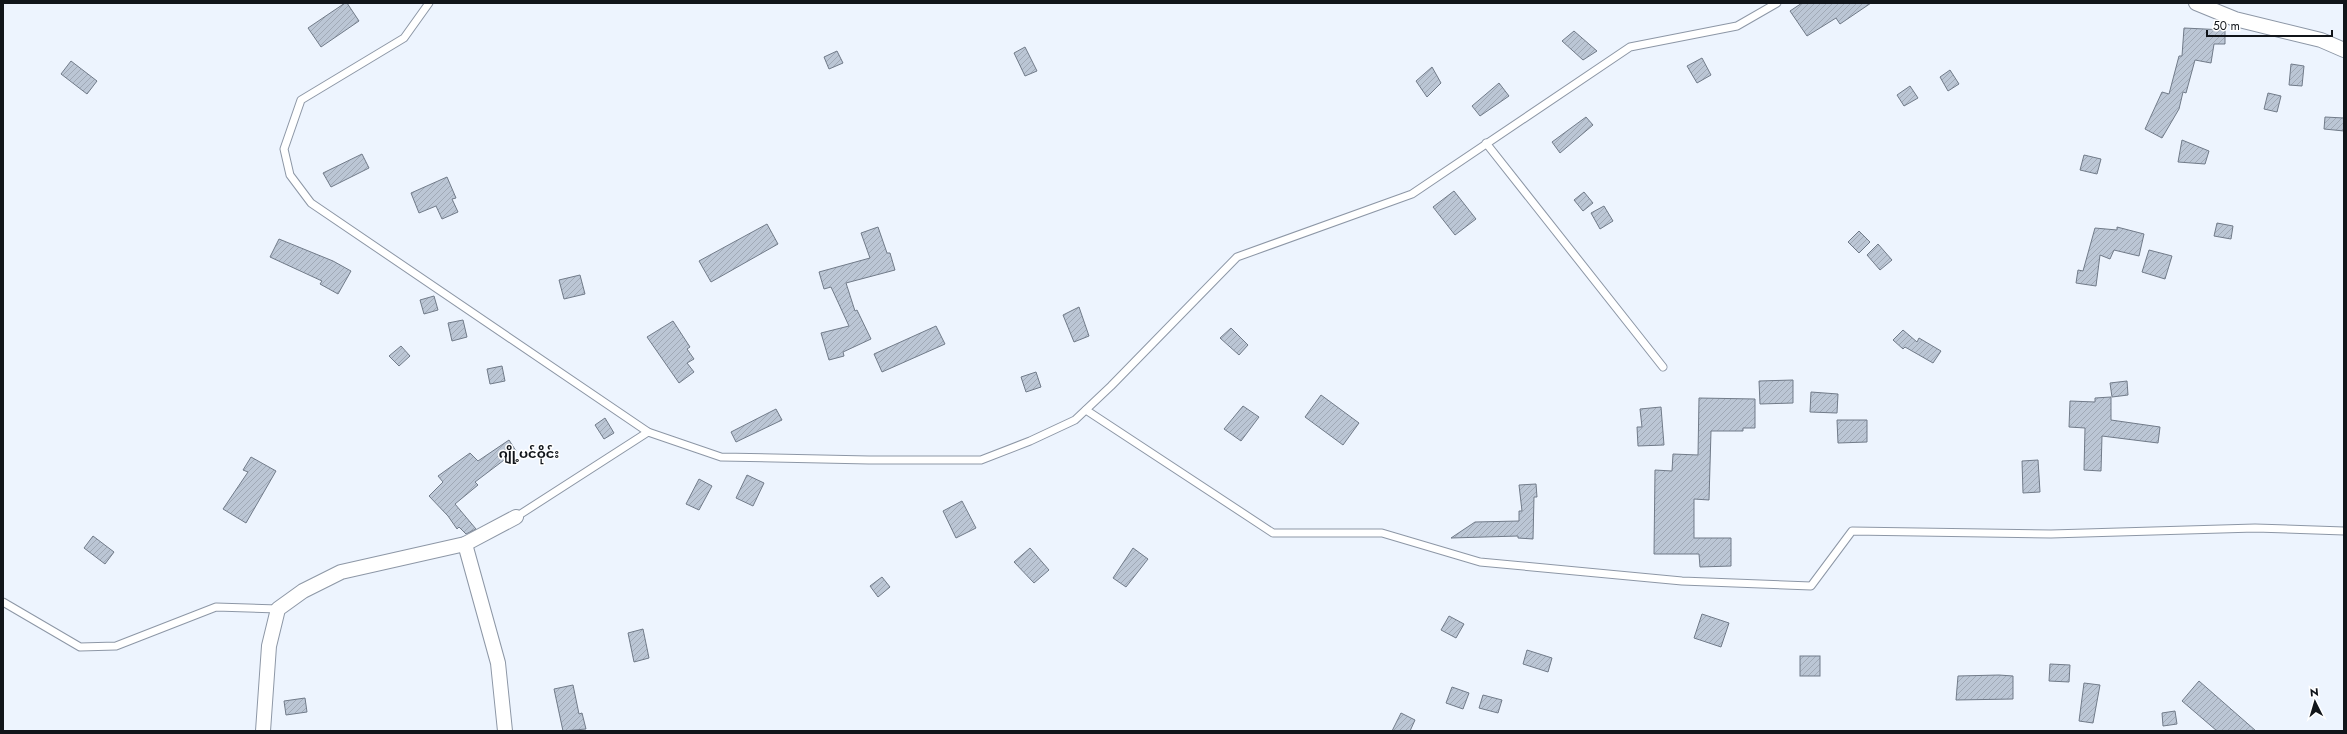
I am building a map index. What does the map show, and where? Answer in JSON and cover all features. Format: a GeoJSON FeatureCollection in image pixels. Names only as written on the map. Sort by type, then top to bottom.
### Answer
{"type":"FeatureCollection","features":[{"type":"Feature","properties":{"kind":"street"},"geometry":{"type":"LineString","coordinates":[[2196,3],[2235,19],[2321,40],[2344,50]]}},
{"type":"Feature","properties":{"kind":"street"},"geometry":{"type":"LineString","coordinates":[[263,731],[269,646],[278,609],[302,591],[341,572],[465,544],[516,517]]}},
{"type":"Feature","properties":{"kind":"street"},"geometry":{"type":"LineString","coordinates":[[465,544],[498,663],[505,731]]}},
{"type":"Feature","properties":{"kind":"lane"},"geometry":{"type":"LineString","coordinates":[[429,3],[404,38],[301,100],[284,149],[290,176],[311,203],[648,432],[721,457],[869,460],[981,460],[1036,438],[1075,420],[1111,386],[1237,257],[1412,194],[1630,46],[1737,26],[1778,3]]}},
{"type":"Feature","properties":{"kind":"lane"},"geometry":{"type":"LineString","coordinates":[[1486,143],[1663,367]]}},
{"type":"Feature","properties":{"kind":"lane"},"geometry":{"type":"LineString","coordinates":[[1086,410],[1273,533],[1382,533],[1488,563],[1682,581],[1810,586],[1852,531],[2050,534],[2255,528],[2344,530]]}},
{"type":"Feature","properties":{"kind":"lane"},"geometry":{"type":"LineString","coordinates":[[516,517],[648,432]]}},
{"type":"Feature","properties":{"kind":"lane"},"geometry":{"type":"LineString","coordinates":[[3,602],[80,648],[116,646],[216,607],[278,609]]}},
{"type":"Feature","properties":{"kind":"building"},"geometry":{"type":"Polygon","coordinates":[[[347,3],[359,21],[321,47],[308,28],[347,3]]]}},
{"type":"Feature","properties":{"kind":"building"},"geometry":{"type":"Polygon","coordinates":[[[1802,3],[1871,3],[1840,24],[1836,18],[1807,36],[1790,11],[1802,3]]]}},
{"type":"Feature","properties":{"kind":"building"},"geometry":{"type":"Polygon","coordinates":[[[2184,28],[2225,30],[2225,44],[2214,44],[2211,63],[2195,60],[2186,93],[2183,92],[2179,109],[2162,138],[2145,129],[2162,92],[2169,94],[2179,56],[2182,56],[2184,28]]]}},
{"type":"Feature","properties":{"kind":"building"},"geometry":{"type":"Polygon","coordinates":[[[1574,31],[1597,51],[1583,60],[1562,41],[1574,31]]]}},
{"type":"Feature","properties":{"kind":"building"},"geometry":{"type":"Polygon","coordinates":[[[1025,47],[1037,71],[1025,76],[1014,53],[1025,47]]]}},
{"type":"Feature","properties":{"kind":"building"},"geometry":{"type":"Polygon","coordinates":[[[837,51],[843,63],[829,69],[824,57],[837,51]]]}},
{"type":"Feature","properties":{"kind":"building"},"geometry":{"type":"Polygon","coordinates":[[[1702,58],[1711,75],[1697,83],[1687,66],[1702,58]]]}},
{"type":"Feature","properties":{"kind":"building"},"geometry":{"type":"Polygon","coordinates":[[[71,61],[97,81],[87,94],[61,74],[71,61]]]}},
{"type":"Feature","properties":{"kind":"building"},"geometry":{"type":"Polygon","coordinates":[[[2291,64],[2304,66],[2302,86],[2289,85],[2291,64]]]}},
{"type":"Feature","properties":{"kind":"building"},"geometry":{"type":"Polygon","coordinates":[[[1432,67],[1441,83],[1427,97],[1416,81],[1432,67]]]}},
{"type":"Feature","properties":{"kind":"building"},"geometry":{"type":"Polygon","coordinates":[[[1950,70],[1959,84],[1948,91],[1940,77],[1950,70]]]}},
{"type":"Feature","properties":{"kind":"building"},"geometry":{"type":"Polygon","coordinates":[[[1499,83],[1509,96],[1480,116],[1472,106],[1499,83]]]}},
{"type":"Feature","properties":{"kind":"building"},"geometry":{"type":"Polygon","coordinates":[[[1910,86],[1918,98],[1904,106],[1897,95],[1910,86]]]}},
{"type":"Feature","properties":{"kind":"building"},"geometry":{"type":"Polygon","coordinates":[[[2268,93],[2281,96],[2277,112],[2264,109],[2268,93]]]}},
{"type":"Feature","properties":{"kind":"building"},"geometry":{"type":"Polygon","coordinates":[[[1586,117],[1593,125],[1560,153],[1552,142],[1586,117]]]}},
{"type":"Feature","properties":{"kind":"building"},"geometry":{"type":"Polygon","coordinates":[[[2325,117],[2344,118],[2344,131],[2324,129],[2325,117]]]}},
{"type":"Feature","properties":{"kind":"building"},"geometry":{"type":"Polygon","coordinates":[[[2182,140],[2209,151],[2205,164],[2178,162],[2182,140]]]}},
{"type":"Feature","properties":{"kind":"building"},"geometry":{"type":"Polygon","coordinates":[[[362,154],[369,168],[331,187],[323,173],[362,154]]]}},
{"type":"Feature","properties":{"kind":"building"},"geometry":{"type":"Polygon","coordinates":[[[2084,155],[2101,159],[2097,174],[2080,170],[2084,155]]]}},
{"type":"Feature","properties":{"kind":"building"},"geometry":{"type":"Polygon","coordinates":[[[447,177],[456,198],[452,199],[458,212],[442,219],[436,206],[419,213],[411,193],[447,177]]]}},
{"type":"Feature","properties":{"kind":"building"},"geometry":{"type":"Polygon","coordinates":[[[1454,191],[1476,219],[1455,235],[1433,207],[1454,191]]]}},
{"type":"Feature","properties":{"kind":"building"},"geometry":{"type":"Polygon","coordinates":[[[1584,192],[1593,203],[1583,211],[1574,200],[1584,192]]]}},
{"type":"Feature","properties":{"kind":"building"},"geometry":{"type":"Polygon","coordinates":[[[1604,206],[1613,221],[1600,229],[1591,213],[1604,206]]]}},
{"type":"Feature","properties":{"kind":"building"},"geometry":{"type":"Polygon","coordinates":[[[2217,223],[2233,226],[2231,239],[2214,236],[2217,223]]]}},
{"type":"Feature","properties":{"kind":"building"},"geometry":{"type":"Polygon","coordinates":[[[767,224],[778,244],[711,282],[699,261],[767,224]]]}},
{"type":"Feature","properties":{"kind":"building"},"geometry":{"type":"Polygon","coordinates":[[[878,227],[887,253],[890,253],[895,270],[846,283],[855,311],[857,310],[871,339],[843,352],[844,356],[829,360],[821,333],[849,326],[831,287],[824,289],[819,272],[870,258],[861,233],[878,227]]]}},
{"type":"Feature","properties":{"kind":"building"},"geometry":{"type":"Polygon","coordinates":[[[2117,227],[2144,234],[2139,256],[2114,250],[2110,259],[2100,255],[2096,286],[2076,283],[2078,270],[2083,271],[2095,228],[2117,230],[2117,227]]]}},
{"type":"Feature","properties":{"kind":"building"},"geometry":{"type":"Polygon","coordinates":[[[1859,231],[1870,242],[1859,253],[1848,242],[1859,231]]]}},
{"type":"Feature","properties":{"kind":"building"},"geometry":{"type":"Polygon","coordinates":[[[279,239],[333,261],[351,271],[338,294],[320,284],[322,281],[270,257],[279,239]]]}},
{"type":"Feature","properties":{"kind":"building"},"geometry":{"type":"Polygon","coordinates":[[[1878,244],[1892,260],[1880,270],[1867,255],[1878,244]]]}},
{"type":"Feature","properties":{"kind":"building"},"geometry":{"type":"Polygon","coordinates":[[[2149,250],[2172,256],[2165,279],[2142,272],[2149,250]]]}},
{"type":"Feature","properties":{"kind":"building"},"geometry":{"type":"Polygon","coordinates":[[[580,275],[585,294],[564,299],[559,280],[580,275]]]}},
{"type":"Feature","properties":{"kind":"building"},"geometry":{"type":"Polygon","coordinates":[[[434,296],[438,310],[424,314],[420,300],[434,296]]]}},
{"type":"Feature","properties":{"kind":"building"},"geometry":{"type":"Polygon","coordinates":[[[1079,307],[1089,336],[1074,342],[1063,315],[1079,307]]]}},
{"type":"Feature","properties":{"kind":"building"},"geometry":{"type":"Polygon","coordinates":[[[463,320],[467,337],[452,341],[448,323],[463,320]]]}},
{"type":"Feature","properties":{"kind":"building"},"geometry":{"type":"Polygon","coordinates":[[[673,321],[690,347],[687,349],[694,359],[687,363],[694,372],[679,383],[647,337],[673,321]]]}},
{"type":"Feature","properties":{"kind":"building"},"geometry":{"type":"Polygon","coordinates":[[[936,326],[945,344],[882,372],[874,354],[936,326]]]}},
{"type":"Feature","properties":{"kind":"building"},"geometry":{"type":"Polygon","coordinates":[[[1231,328],[1248,345],[1239,355],[1220,338],[1231,328]]]}},
{"type":"Feature","properties":{"kind":"building"},"geometry":{"type":"Polygon","coordinates":[[[1903,330],[1917,342],[1919,338],[1941,351],[1933,363],[1905,347],[1903,349],[1893,340],[1903,330]]]}},
{"type":"Feature","properties":{"kind":"building"},"geometry":{"type":"Polygon","coordinates":[[[401,346],[410,356],[399,366],[389,356],[401,346]]]}},
{"type":"Feature","properties":{"kind":"building"},"geometry":{"type":"Polygon","coordinates":[[[502,366],[505,381],[490,384],[487,369],[502,366]]]}},
{"type":"Feature","properties":{"kind":"building"},"geometry":{"type":"Polygon","coordinates":[[[1036,372],[1041,387],[1026,392],[1021,377],[1036,372]]]}},
{"type":"Feature","properties":{"kind":"building"},"geometry":{"type":"Polygon","coordinates":[[[1793,380],[1793,403],[1760,404],[1759,381],[1793,380]]]}},
{"type":"Feature","properties":{"kind":"building"},"geometry":{"type":"Polygon","coordinates":[[[2127,381],[2128,395],[2112,397],[2110,383],[2127,381]]]}},
{"type":"Feature","properties":{"kind":"building"},"geometry":{"type":"Polygon","coordinates":[[[1811,392],[1838,394],[1837,413],[1810,412],[1811,392]]]}},
{"type":"Feature","properties":{"kind":"building"},"geometry":{"type":"Polygon","coordinates":[[[1321,395],[1359,423],[1343,445],[1305,417],[1321,395]]]}},
{"type":"Feature","properties":{"kind":"building"},"geometry":{"type":"Polygon","coordinates":[[[2111,397],[2111,420],[2160,427],[2158,443],[2102,436],[2101,471],[2084,470],[2085,428],[2069,427],[2070,401],[2095,402],[2095,398],[2111,397]]]}},
{"type":"Feature","properties":{"kind":"building"},"geometry":{"type":"Polygon","coordinates":[[[1699,398],[1755,399],[1755,428],[1743,428],[1743,431],[1711,431],[1709,500],[1694,499],[1694,538],[1731,538],[1731,566],[1700,567],[1699,554],[1654,554],[1655,470],[1672,471],[1673,454],[1698,455],[1699,398]]]}},
{"type":"Feature","properties":{"kind":"building"},"geometry":{"type":"Polygon","coordinates":[[[1243,406],[1259,417],[1241,441],[1224,429],[1243,406]]]}},
{"type":"Feature","properties":{"kind":"building"},"geometry":{"type":"Polygon","coordinates":[[[1661,407],[1664,445],[1638,446],[1637,427],[1642,427],[1640,409],[1661,407]]]}},
{"type":"Feature","properties":{"kind":"building"},"geometry":{"type":"Polygon","coordinates":[[[776,409],[782,420],[736,442],[731,432],[776,409]]]}},
{"type":"Feature","properties":{"kind":"building"},"geometry":{"type":"Polygon","coordinates":[[[605,418],[614,433],[604,439],[595,425],[605,418]]]}},
{"type":"Feature","properties":{"kind":"building"},"geometry":{"type":"Polygon","coordinates":[[[1837,420],[1867,420],[1867,442],[1838,443],[1837,420]]]}},
{"type":"Feature","properties":{"kind":"building"},"geometry":{"type":"Polygon","coordinates":[[[509,440],[516,451],[475,482],[478,485],[455,504],[476,529],[466,534],[459,527],[457,529],[448,516],[429,496],[443,482],[438,476],[470,453],[478,461],[509,440]]]}},
{"type":"Feature","properties":{"kind":"building"},"geometry":{"type":"Polygon","coordinates":[[[251,457],[276,471],[246,523],[223,509],[248,472],[243,470],[251,457]]]}},
{"type":"Feature","properties":{"kind":"building"},"geometry":{"type":"Polygon","coordinates":[[[2038,460],[2040,492],[2023,493],[2022,461],[2038,460]]]}},
{"type":"Feature","properties":{"kind":"building"},"geometry":{"type":"Polygon","coordinates":[[[747,475],[764,483],[753,506],[736,498],[747,475]]]}},
{"type":"Feature","properties":{"kind":"building"},"geometry":{"type":"Polygon","coordinates":[[[699,479],[712,486],[699,510],[686,504],[699,479]]]}},
{"type":"Feature","properties":{"kind":"building"},"geometry":{"type":"Polygon","coordinates":[[[1536,484],[1537,497],[1534,497],[1533,539],[1518,538],[1518,536],[1451,538],[1475,522],[1519,521],[1519,511],[1522,511],[1519,485],[1536,484]]]}},
{"type":"Feature","properties":{"kind":"building"},"geometry":{"type":"Polygon","coordinates":[[[962,501],[976,528],[956,538],[943,511],[962,501]]]}},
{"type":"Feature","properties":{"kind":"building"},"geometry":{"type":"Polygon","coordinates":[[[93,536],[114,552],[105,564],[84,548],[93,536]]]}},
{"type":"Feature","properties":{"kind":"building"},"geometry":{"type":"Polygon","coordinates":[[[1030,548],[1049,570],[1034,583],[1014,562],[1030,548]]]}},
{"type":"Feature","properties":{"kind":"building"},"geometry":{"type":"Polygon","coordinates":[[[1133,548],[1148,559],[1126,587],[1113,578],[1133,548]]]}},
{"type":"Feature","properties":{"kind":"building"},"geometry":{"type":"Polygon","coordinates":[[[882,577],[890,587],[878,597],[870,586],[882,577]]]}},
{"type":"Feature","properties":{"kind":"building"},"geometry":{"type":"Polygon","coordinates":[[[1702,614],[1729,623],[1721,647],[1694,638],[1702,614]]]}},
{"type":"Feature","properties":{"kind":"building"},"geometry":{"type":"Polygon","coordinates":[[[1449,616],[1464,624],[1456,638],[1441,630],[1449,616]]]}},
{"type":"Feature","properties":{"kind":"building"},"geometry":{"type":"Polygon","coordinates":[[[643,629],[649,658],[634,662],[628,633],[643,629]]]}},
{"type":"Feature","properties":{"kind":"building"},"geometry":{"type":"Polygon","coordinates":[[[1527,650],[1552,658],[1548,672],[1523,664],[1527,650]]]}},
{"type":"Feature","properties":{"kind":"building"},"geometry":{"type":"Polygon","coordinates":[[[1800,656],[1820,656],[1820,676],[1800,676],[1800,656]]]}},
{"type":"Feature","properties":{"kind":"building"},"geometry":{"type":"Polygon","coordinates":[[[2050,664],[2070,665],[2069,682],[2049,681],[2050,664]]]}},
{"type":"Feature","properties":{"kind":"building"},"geometry":{"type":"Polygon","coordinates":[[[1958,676],[2013,676],[2013,699],[1956,700],[1958,676]]]}},
{"type":"Feature","properties":{"kind":"building"},"geometry":{"type":"Polygon","coordinates":[[[2199,681],[2256,731],[2217,731],[2182,701],[2199,681]]]}},
{"type":"Feature","properties":{"kind":"building"},"geometry":{"type":"Polygon","coordinates":[[[2084,683],[2100,685],[2093,723],[2079,721],[2084,683]]]}},
{"type":"Feature","properties":{"kind":"building"},"geometry":{"type":"Polygon","coordinates":[[[573,685],[579,714],[582,713],[586,729],[563,731],[554,689],[573,685]]]}},
{"type":"Feature","properties":{"kind":"building"},"geometry":{"type":"Polygon","coordinates":[[[1452,687],[1469,693],[1463,709],[1446,703],[1452,687]]]}},
{"type":"Feature","properties":{"kind":"building"},"geometry":{"type":"Polygon","coordinates":[[[1483,695],[1502,700],[1498,713],[1479,708],[1483,695]]]}},
{"type":"Feature","properties":{"kind":"building"},"geometry":{"type":"Polygon","coordinates":[[[305,698],[307,712],[286,715],[284,701],[305,698]]]}},
{"type":"Feature","properties":{"kind":"building"},"geometry":{"type":"Polygon","coordinates":[[[2175,711],[2177,724],[2163,726],[2162,713],[2175,711]]]}},
{"type":"Feature","properties":{"kind":"building"},"geometry":{"type":"Polygon","coordinates":[[[1401,713],[1415,720],[1410,731],[1392,731],[1401,713]]]}},
{"type":"Feature","properties":{"kind":"district","name":"ဂျို့ပင်ဝိုင်း"},"geometry":{"type":"Point","coordinates":[529,453]}}]}
